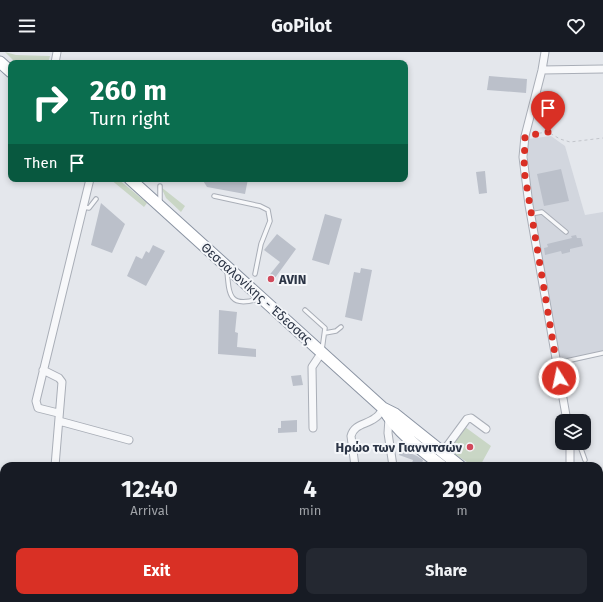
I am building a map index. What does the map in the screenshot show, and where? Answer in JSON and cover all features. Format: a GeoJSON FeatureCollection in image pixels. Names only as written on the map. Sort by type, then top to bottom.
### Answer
{"type":"FeatureCollection","features":[{"type":"Feature","properties":{"kind":"highway"},"geometry":{"type":"LineString","coordinates":[[0,62],[8,69]]}},
{"type":"Feature","properties":{"kind":"highway","name":"Θεσσαλονίκης - Έδεσσας"},"geometry":{"type":"LineString","coordinates":[[133,182],[383,408]]}},
{"type":"Feature","properties":{"kind":"highway"},"geometry":{"type":"LineString","coordinates":[[383,408],[389,418],[399,429],[437,462]]}},
{"type":"Feature","properties":{"kind":"highway"},"geometry":{"type":"LineString","coordinates":[[383,408],[395,414],[454,462]]}},
{"type":"Feature","properties":{"kind":"street"},"geometry":{"type":"LineString","coordinates":[[545,52],[542,70],[525,136],[524,170],[530,214],[566,414]]}},
{"type":"Feature","properties":{"kind":"street"},"geometry":{"type":"LineString","coordinates":[[542,70],[603,69]]}},
{"type":"Feature","properties":{"kind":"street"},"geometry":{"type":"LineString","coordinates":[[89,182],[38,391],[36,406],[40,410],[59,417],[129,440]]}},
{"type":"Feature","properties":{"kind":"street"},"geometry":{"type":"LineString","coordinates":[[313,428],[312,367],[322,352]]}},
{"type":"Feature","properties":{"kind":"street"},"geometry":{"type":"LineString","coordinates":[[43,370],[59,378],[62,382],[55,462]]}},
{"type":"Feature","properties":{"kind":"street"},"geometry":{"type":"LineString","coordinates":[[354,462],[350,436],[352,432],[358,426],[376,418],[383,408]]}},
{"type":"Feature","properties":{"kind":"street"},"geometry":{"type":"LineString","coordinates":[[389,418],[388,439],[391,462]]}},
{"type":"Feature","properties":{"kind":"street"},"geometry":{"type":"LineString","coordinates":[[442,453],[467,418],[471,418],[486,429]]}},
{"type":"Feature","properties":{"kind":"street"},"geometry":{"type":"LineString","coordinates":[[388,439],[399,429]]}},
{"type":"Feature","properties":{"kind":"street"},"geometry":{"type":"LineString","coordinates":[[570,450],[570,462]]}},
{"type":"Feature","properties":{"kind":"lane"},"geometry":{"type":"LineString","coordinates":[[160,186],[160,206]]}},
{"type":"Feature","properties":{"kind":"lane"},"geometry":{"type":"LineString","coordinates":[[214,196],[260,206],[270,213],[270,221],[262,244],[255,274]]}},
{"type":"Feature","properties":{"kind":"lane"},"geometry":{"type":"LineString","coordinates":[[83,207],[89,208],[96,199]]}},
{"type":"Feature","properties":{"kind":"lane"},"geometry":{"type":"LineString","coordinates":[[530,214],[542,212],[566,232]]}},
{"type":"Feature","properties":{"kind":"lane"},"geometry":{"type":"LineString","coordinates":[[227,267],[228,290],[239,302],[244,303],[262,298]]}},
{"type":"Feature","properties":{"kind":"lane"},"geometry":{"type":"LineString","coordinates":[[305,310],[325,328],[322,352]]}},
{"type":"Feature","properties":{"kind":"lane"},"geometry":{"type":"LineString","coordinates":[[325,333],[336,331],[341,328]]}},
{"type":"Feature","properties":{"kind":"lane"},"geometry":{"type":"LineString","coordinates":[[557,363],[603,354]]}},
{"type":"Feature","properties":{"kind":"lane"},"geometry":{"type":"LineString","coordinates":[[581,450],[585,460]]}},
{"type":"Feature","properties":{"kind":"path"},"geometry":{"type":"LineString","coordinates":[[525,136],[548,132],[564,141],[570,142],[603,138]]}},
{"type":"Feature","properties":{"kind":"shaded area"},"geometry":{"type":"Polygon","coordinates":[[[551,136],[565,146],[585,215],[603,212],[603,355],[560,366],[528,173],[528,139],[551,136]]]}},
{"type":"Feature","properties":{"kind":"green space"},"geometry":{"type":"Polygon","coordinates":[[[5,52],[16,55],[50,56],[49,60],[13,60],[5,52]]]}},
{"type":"Feature","properties":{"kind":"green space"},"geometry":{"type":"Polygon","coordinates":[[[114,182],[122,182],[147,203],[144,207],[114,182]]]}},
{"type":"Feature","properties":{"kind":"green space"},"geometry":{"type":"Polygon","coordinates":[[[161,187],[185,206],[181,212],[166,198],[161,187]]]}},
{"type":"Feature","properties":{"kind":"green space"},"geometry":{"type":"Polygon","coordinates":[[[465,427],[491,446],[482,462],[467,462],[447,449],[465,427]]]}},
{"type":"Feature","properties":{"kind":"building"},"geometry":{"type":"Polygon","coordinates":[[[489,76],[527,79],[526,93],[487,90],[489,76]]]}},
{"type":"Feature","properties":{"kind":"building"},"geometry":{"type":"Polygon","coordinates":[[[561,169],[569,201],[544,206],[537,174],[561,169]]]}},
{"type":"Feature","properties":{"kind":"building"},"geometry":{"type":"Polygon","coordinates":[[[485,171],[487,193],[479,194],[476,172],[485,171]]]}},
{"type":"Feature","properties":{"kind":"building"},"geometry":{"type":"Polygon","coordinates":[[[204,182],[247,182],[245,194],[207,187],[204,182]]]}},
{"type":"Feature","properties":{"kind":"building"},"geometry":{"type":"Polygon","coordinates":[[[101,203],[125,224],[112,253],[91,245],[101,203]]]}},
{"type":"Feature","properties":{"kind":"building"},"geometry":{"type":"Polygon","coordinates":[[[325,214],[342,219],[329,265],[312,260],[325,214]]]}},
{"type":"Feature","properties":{"kind":"building"},"geometry":{"type":"Polygon","coordinates":[[[277,234],[296,249],[272,282],[267,278],[280,262],[264,250],[277,234]]]}},
{"type":"Feature","properties":{"kind":"building"},"geometry":{"type":"Polygon","coordinates":[[[576,235],[577,238],[581,238],[583,246],[570,249],[570,252],[562,254],[561,251],[545,255],[544,248],[548,247],[547,244],[572,238],[571,236],[576,235]]]}},
{"type":"Feature","properties":{"kind":"building"},"geometry":{"type":"Polygon","coordinates":[[[153,245],[165,251],[146,286],[127,276],[136,256],[142,259],[146,251],[149,253],[153,245]]]}},
{"type":"Feature","properties":{"kind":"building"},"geometry":{"type":"Polygon","coordinates":[[[361,268],[372,270],[362,321],[345,317],[354,272],[360,273],[361,268]]]}},
{"type":"Feature","properties":{"kind":"building"},"geometry":{"type":"Polygon","coordinates":[[[219,310],[237,312],[235,332],[238,333],[237,347],[256,349],[256,357],[218,354],[219,310]]]}},
{"type":"Feature","properties":{"kind":"building"},"geometry":{"type":"Polygon","coordinates":[[[301,375],[303,385],[293,386],[291,376],[301,375]]]}},
{"type":"Feature","properties":{"kind":"building"},"geometry":{"type":"Polygon","coordinates":[[[297,420],[297,432],[278,433],[278,428],[281,428],[281,421],[297,420]]]}},
{"type":"Feature","properties":{"kind":"building"},"geometry":{"type":"Polygon","coordinates":[[[403,443],[411,450],[410,453],[423,460],[422,462],[412,462],[413,460],[399,455],[403,443]]]}},
{"type":"Feature","properties":{"kind":"place","name":"AVIN"},"geometry":{"type":"Point","coordinates":[271,279]}},
{"type":"Feature","properties":{"kind":"place","name":"Ηρώο των Γιαννιτσών"},"geometry":{"type":"Point","coordinates":[470,447]}},
{"type":"Feature","properties":{"kind":"route"},"geometry":{"type":"LineString","coordinates":[[548,132],[525,136],[523,156],[529,205],[559,378]]}}]}
